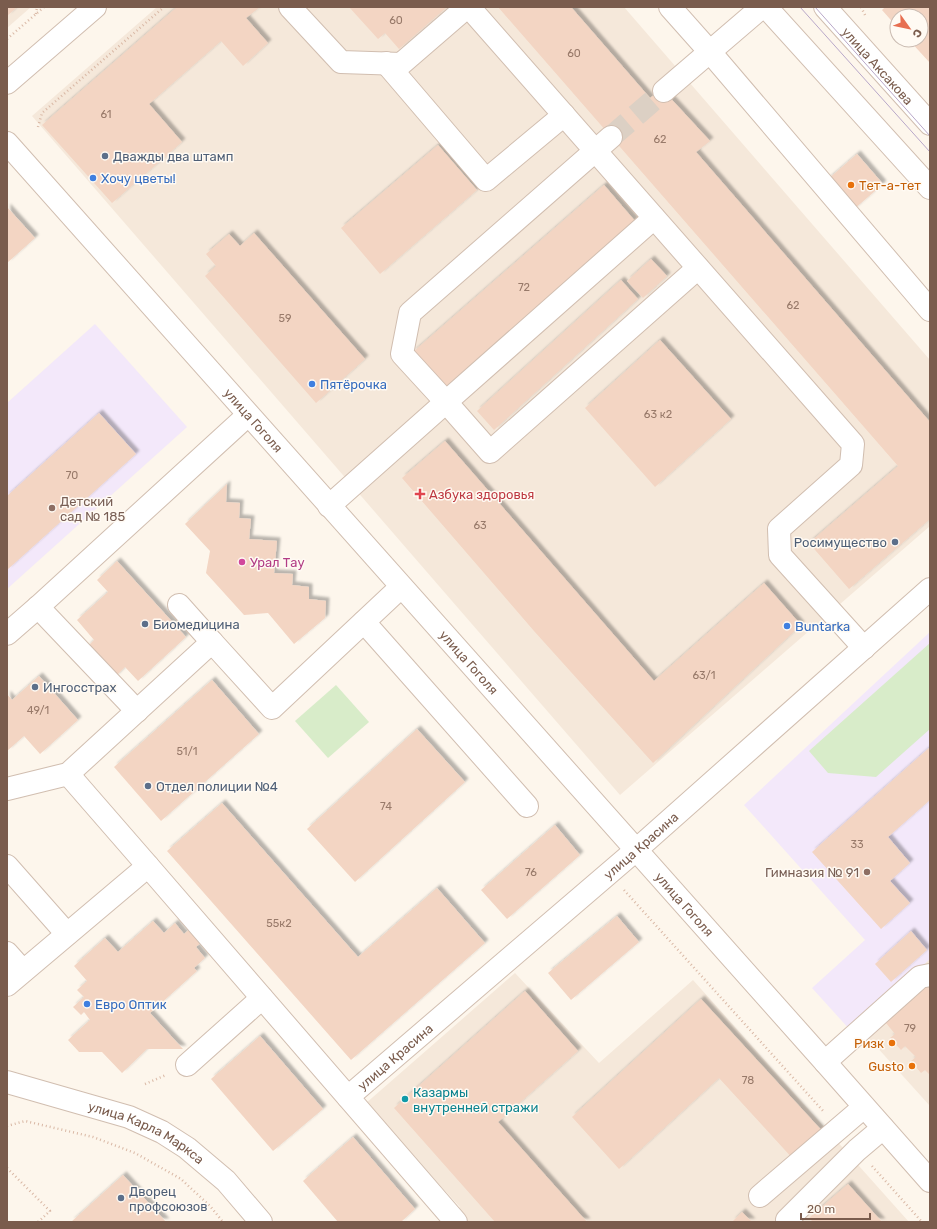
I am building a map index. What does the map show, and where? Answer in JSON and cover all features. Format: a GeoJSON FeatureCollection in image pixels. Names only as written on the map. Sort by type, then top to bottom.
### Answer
{"type":"FeatureCollection","features":[{"type":"Feature","properties":{"kind":"street"},"geometry":{"type":"LineString","coordinates":[[7,83],[96,7]]}},
{"type":"Feature","properties":{"kind":"street"},"geometry":{"type":"LineString","coordinates":[[290,7],[341,62],[401,64],[468,7],[564,115],[603,143],[654,218],[853,444],[851,465],[779,529],[780,555],[864,648]]}},
{"type":"Feature","properties":{"kind":"street"},"geometry":{"type":"LineString","coordinates":[[670,7],[930,310]]}},
{"type":"Feature","properties":{"kind":"street"},"geometry":{"type":"LineString","coordinates":[[664,91],[762,7]]}},
{"type":"Feature","properties":{"kind":"street"},"geometry":{"type":"LineString","coordinates":[[766,7],[930,188]]}},
{"type":"Feature","properties":{"kind":"street","name":"улица Аксакова"},"geometry":{"type":"LineString","coordinates":[[845,13],[930,124]]}},
{"type":"Feature","properties":{"kind":"street"},"geometry":{"type":"LineString","coordinates":[[386,63],[486,180],[564,115]]}},
{"type":"Feature","properties":{"kind":"street","name":"улица Гоголя"},"geometry":{"type":"LineString","coordinates":[[7,143],[930,1181]]}},
{"type":"Feature","properties":{"kind":"street"},"geometry":{"type":"LineString","coordinates":[[603,143],[410,313],[402,354],[490,452],[698,268]]}},
{"type":"Feature","properties":{"kind":"street"},"geometry":{"type":"LineString","coordinates":[[329,506],[654,218]]}},
{"type":"Feature","properties":{"kind":"street"},"geometry":{"type":"LineString","coordinates":[[7,634],[248,414]]}},
{"type":"Feature","properties":{"kind":"street"},"geometry":{"type":"LineString","coordinates":[[179,605],[272,708],[401,587]]}},
{"type":"Feature","properties":{"kind":"street","name":"улица Красина"},"geometry":{"type":"LineString","coordinates":[[348,1097],[636,850],[930,589]]}},
{"type":"Feature","properties":{"kind":"street"},"geometry":{"type":"LineString","coordinates":[[38,607],[137,711]]}},
{"type":"Feature","properties":{"kind":"street"},"geometry":{"type":"LineString","coordinates":[[364,622],[527,806]]}},
{"type":"Feature","properties":{"kind":"street"},"geometry":{"type":"LineString","coordinates":[[7,789],[68,774],[212,642]]}},
{"type":"Feature","properties":{"kind":"street"},"geometry":{"type":"LineString","coordinates":[[68,774],[456,1222]]}},
{"type":"Feature","properties":{"kind":"street"},"geometry":{"type":"LineString","coordinates":[[7,866],[67,934]]}},
{"type":"Feature","properties":{"kind":"street"},"geometry":{"type":"LineString","coordinates":[[7,953],[15,978],[148,866]]}},
{"type":"Feature","properties":{"kind":"street"},"geometry":{"type":"LineString","coordinates":[[825,1062],[920,977],[930,975]]}},
{"type":"Feature","properties":{"kind":"street"},"geometry":{"type":"LineString","coordinates":[[187,1065],[262,998]]}},
{"type":"Feature","properties":{"kind":"street","name":"улица Карла Маркса"},"geometry":{"type":"LineString","coordinates":[[7,1082],[129,1117],[162,1132],[187,1148],[226,1181],[261,1222]]}},
{"type":"Feature","properties":{"kind":"street"},"geometry":{"type":"LineString","coordinates":[[760,1196],[864,1107]]}},
{"type":"Feature","properties":{"kind":"street"},"geometry":{"type":"LineString","coordinates":[[787,1221],[857,1150],[883,1128]]}},
{"type":"Feature","properties":{"kind":"path"},"geometry":{"type":"LineString","coordinates":[[36,14],[37,7]]}},
{"type":"Feature","properties":{"kind":"path"},"geometry":{"type":"LineString","coordinates":[[7,38],[44,7]]}},
{"type":"Feature","properties":{"kind":"path"},"geometry":{"type":"LineString","coordinates":[[38,128],[42,114],[164,7]]}},
{"type":"Feature","properties":{"kind":"path"},"geometry":{"type":"LineString","coordinates":[[845,13],[861,7]]}},
{"type":"Feature","properties":{"kind":"path"},"geometry":{"type":"LineString","coordinates":[[609,873],[838,1129]]}},
{"type":"Feature","properties":{"kind":"path"},"geometry":{"type":"LineString","coordinates":[[7,1126],[25,1121],[93,1137],[135,1153],[181,1180],[210,1206],[223,1222]]}},
{"type":"Feature","properties":{"kind":"path"},"geometry":{"type":"LineString","coordinates":[[857,1150],[922,1222]]}},
{"type":"Feature","properties":{"kind":"path"},"geometry":{"type":"LineString","coordinates":[[7,1168],[50,1211],[38,1222]]}},
{"type":"Feature","properties":{"kind":"shaded area"},"geometry":{"type":"Polygon","coordinates":[[[7,7],[31,7],[7,28],[7,7]]]}},
{"type":"Feature","properties":{"kind":"shaded area"},"geometry":{"type":"Polygon","coordinates":[[[157,7],[624,7],[930,360],[930,526],[620,795],[32,116],[157,7]]]}},
{"type":"Feature","properties":{"kind":"shaded area","name":"Детский сад № 185"},"geometry":{"type":"Polygon","coordinates":[[[95,324],[187,427],[7,589],[7,403],[95,324]]]}},
{"type":"Feature","properties":{"kind":"shaded area","name":"Гимназия № 91"},"geometry":{"type":"Polygon","coordinates":[[[930,632],[930,959],[851,1031],[812,988],[865,940],[744,805],[930,632]]]}},
{"type":"Feature","properties":{"kind":"shaded area"},"geometry":{"type":"Polygon","coordinates":[[[930,959],[930,1106],[857,1025],[930,959]]]}},
{"type":"Feature","properties":{"kind":"shaded area"},"geometry":{"type":"Polygon","coordinates":[[[515,973],[599,1063],[693,980],[909,1222],[446,1222],[460,1207],[365,1104],[515,973]]]}},
{"type":"Feature","properties":{"kind":"green space"},"geometry":{"type":"Polygon","coordinates":[[[930,643],[930,729],[876,777],[828,773],[809,751],[930,643]]]}},
{"type":"Feature","properties":{"kind":"green space"},"geometry":{"type":"Polygon","coordinates":[[[336,685],[369,722],[328,758],[295,721],[336,685]]]}},
{"type":"Feature","properties":{"kind":"building"},"geometry":{"type":"Polygon","coordinates":[[[7,7],[17,7],[7,16],[7,7]]]}},
{"type":"Feature","properties":{"kind":"building"},"geometry":{"type":"Polygon","coordinates":[[[177,7],[260,7],[246,18],[268,43],[243,66],[221,41],[149,104],[182,142],[112,203],[42,125],[177,7]]]}},
{"type":"Feature","properties":{"kind":"building"},"geometry":{"type":"Polygon","coordinates":[[[349,7],[447,7],[399,49],[385,33],[378,39],[349,7]]]}},
{"type":"Feature","properties":{"kind":"building"},"geometry":{"type":"Polygon","coordinates":[[[498,7],[571,7],[650,98],[662,89],[710,141],[696,152],[930,422],[930,519],[849,589],[809,543],[898,466],[498,7]]]}},
{"type":"Feature","properties":{"kind":"building"},"geometry":{"type":"Polygon","coordinates":[[[885,7],[930,7],[930,63],[916,48],[929,48],[929,8],[889,8],[889,18],[882,10],[885,7]]]}},
{"type":"Feature","properties":{"kind":"building"},"geometry":{"type":"Polygon","coordinates":[[[438,145],[477,190],[380,274],[341,228],[438,145]]]}},
{"type":"Feature","properties":{"kind":"building"},"geometry":{"type":"Polygon","coordinates":[[[857,154],[883,184],[853,210],[827,180],[857,154]]]}},
{"type":"Feature","properties":{"kind":"building"},"geometry":{"type":"Polygon","coordinates":[[[604,185],[635,221],[444,388],[413,352],[604,185]]]}},
{"type":"Feature","properties":{"kind":"building"},"geometry":{"type":"Polygon","coordinates":[[[7,207],[35,238],[7,263],[7,207]]]}},
{"type":"Feature","properties":{"kind":"building"},"geometry":{"type":"Polygon","coordinates":[[[254,233],[365,359],[316,403],[205,276],[216,266],[206,254],[229,234],[240,246],[254,233]]]}},
{"type":"Feature","properties":{"kind":"building"},"geometry":{"type":"Polygon","coordinates":[[[651,259],[667,276],[643,298],[627,281],[651,259]]]}},
{"type":"Feature","properties":{"kind":"building"},"geometry":{"type":"Polygon","coordinates":[[[621,280],[638,299],[494,430],[477,411],[621,280]]]}},
{"type":"Feature","properties":{"kind":"building"},"geometry":{"type":"Polygon","coordinates":[[[660,340],[731,419],[655,487],[585,408],[660,340]]]}},
{"type":"Feature","properties":{"kind":"building"},"geometry":{"type":"Polygon","coordinates":[[[99,413],[136,454],[7,570],[7,496],[99,413]]]}},
{"type":"Feature","properties":{"kind":"building"},"geometry":{"type":"Polygon","coordinates":[[[445,441],[654,681],[764,583],[801,625],[653,763],[534,631],[402,478],[445,441]]]}},
{"type":"Feature","properties":{"kind":"building","name":"Урал Тау"},"geometry":{"type":"Polygon","coordinates":[[[227,484],[226,502],[240,503],[239,518],[251,519],[249,539],[277,541],[274,573],[293,574],[292,585],[309,587],[309,599],[326,601],[325,618],[294,644],[268,613],[244,615],[206,573],[210,551],[185,524],[227,484]]]}},
{"type":"Feature","properties":{"kind":"building"},"geometry":{"type":"Polygon","coordinates":[[[117,561],[186,637],[138,681],[125,667],[115,677],[87,647],[94,640],[77,620],[108,592],[97,580],[117,561]]]}},
{"type":"Feature","properties":{"kind":"building"},"geometry":{"type":"Polygon","coordinates":[[[39,676],[78,720],[40,754],[24,736],[7,751],[7,694],[12,700],[39,676]]]}},
{"type":"Feature","properties":{"kind":"building"},"geometry":{"type":"Polygon","coordinates":[[[212,680],[259,734],[161,821],[114,767],[212,680]]]}},
{"type":"Feature","properties":{"kind":"building"},"geometry":{"type":"Polygon","coordinates":[[[417,729],[465,782],[355,882],[307,829],[417,729]]]}},
{"type":"Feature","properties":{"kind":"building"},"geometry":{"type":"Polygon","coordinates":[[[930,747],[930,800],[888,837],[910,863],[890,881],[910,903],[881,929],[812,852],[930,747]]]}},
{"type":"Feature","properties":{"kind":"building"},"geometry":{"type":"Polygon","coordinates":[[[222,803],[358,957],[437,888],[485,943],[351,1060],[167,851],[222,803]]]}},
{"type":"Feature","properties":{"kind":"building"},"geometry":{"type":"Polygon","coordinates":[[[555,825],[580,855],[507,919],[481,890],[555,825]]]}},
{"type":"Feature","properties":{"kind":"building"},"geometry":{"type":"Polygon","coordinates":[[[617,916],[639,942],[571,1000],[548,973],[617,916]]]}},
{"type":"Feature","properties":{"kind":"building"},"geometry":{"type":"Polygon","coordinates":[[[153,921],[164,933],[175,923],[184,934],[192,927],[204,940],[196,947],[205,958],[194,968],[197,971],[150,1013],[183,1049],[147,1049],[122,1073],[102,1052],[79,1052],[68,1040],[90,1020],[84,1012],[81,1015],[73,1007],[84,997],[77,990],[87,981],[74,966],[105,938],[118,952],[153,921]]]}},
{"type":"Feature","properties":{"kind":"building"},"geometry":{"type":"Polygon","coordinates":[[[911,931],[927,950],[891,982],[875,964],[911,931]]]}},
{"type":"Feature","properties":{"kind":"building"},"geometry":{"type":"Polygon","coordinates":[[[927,986],[930,989],[930,1075],[925,1070],[921,1073],[911,1061],[916,1057],[905,1046],[901,1050],[890,1038],[895,1034],[886,1023],[927,986]]]}},
{"type":"Feature","properties":{"kind":"building"},"geometry":{"type":"Polygon","coordinates":[[[525,991],[578,1051],[498,1122],[587,1222],[495,1222],[394,1108],[525,991]]]}},
{"type":"Feature","properties":{"kind":"building"},"geometry":{"type":"Polygon","coordinates":[[[701,999],[824,1133],[794,1160],[719,1078],[619,1169],[572,1117],[701,999]]]}},
{"type":"Feature","properties":{"kind":"building"},"geometry":{"type":"Polygon","coordinates":[[[260,1036],[323,1109],[273,1151],[211,1079],[260,1036]]]}},
{"type":"Feature","properties":{"kind":"building"},"geometry":{"type":"Polygon","coordinates":[[[353,1137],[415,1209],[401,1222],[338,1222],[303,1181],[353,1137]]]}},
{"type":"Feature","properties":{"kind":"building","name":"Дворец профсоюзов"},"geometry":{"type":"Polygon","coordinates":[[[123,1175],[166,1222],[71,1222],[123,1175]]]}},
{"type":"Feature","properties":{"kind":"building"},"geometry":{"type":"Polygon","coordinates":[[[848,1184],[882,1222],[813,1222],[809,1218],[848,1184]]]}},
{"type":"Feature","properties":{"kind":"building"},"geometry":{"type":"Polygon","coordinates":[[[742,1212],[752,1222],[732,1222],[742,1212]]]}},
{"type":"Feature","properties":{"kind":"tunnel"},"geometry":{"type":"LineString","coordinates":[[611,137],[664,91]]}},
{"type":"Feature","properties":{"kind":"tram line"},"geometry":{"type":"LineString","coordinates":[[800,7],[930,152]]}},
{"type":"Feature","properties":{"kind":"tram line"},"geometry":{"type":"LineString","coordinates":[[815,7],[930,136]]}},
{"type":"Feature","properties":{"kind":"place","name":"Дважды два штамп"},"geometry":{"type":"Point","coordinates":[105,156]}},
{"type":"Feature","properties":{"kind":"place","name":"Хочу цветы!"},"geometry":{"type":"Point","coordinates":[93,178]}},
{"type":"Feature","properties":{"kind":"place","name":"Тет-а-тет"},"geometry":{"type":"Point","coordinates":[851,185]}},
{"type":"Feature","properties":{"kind":"place","name":"Пятёрочка"},"geometry":{"type":"Point","coordinates":[312,384]}},
{"type":"Feature","properties":{"kind":"place","name":"Азбука здоровья"},"geometry":{"type":"Point","coordinates":[420,494]}},
{"type":"Feature","properties":{"kind":"place","name":"Детский сад № 185"},"geometry":{"type":"Point","coordinates":[52,508]}},
{"type":"Feature","properties":{"kind":"place","name":"Росимущество"},"geometry":{"type":"Point","coordinates":[895,542]}},
{"type":"Feature","properties":{"kind":"place","name":"Урал Тау"},"geometry":{"type":"Point","coordinates":[242,562]}},
{"type":"Feature","properties":{"kind":"place","name":"Биомедицина"},"geometry":{"type":"Point","coordinates":[145,624]}},
{"type":"Feature","properties":{"kind":"place","name":"Buntarka"},"geometry":{"type":"Point","coordinates":[787,626]}},
{"type":"Feature","properties":{"kind":"place","name":"Ингосстрах"},"geometry":{"type":"Point","coordinates":[35,687]}},
{"type":"Feature","properties":{"kind":"place","name":"Отдел полиции №4"},"geometry":{"type":"Point","coordinates":[148,786]}},
{"type":"Feature","properties":{"kind":"place","name":"Гимназия № 91"},"geometry":{"type":"Point","coordinates":[867,872]}},
{"type":"Feature","properties":{"kind":"place","name":"Евро Оптик"},"geometry":{"type":"Point","coordinates":[87,1004]}},
{"type":"Feature","properties":{"kind":"place","name":"Ризк"},"geometry":{"type":"Point","coordinates":[892,1043]}},
{"type":"Feature","properties":{"kind":"place","name":"Gusto"},"geometry":{"type":"Point","coordinates":[912,1066]}},
{"type":"Feature","properties":{"kind":"place","name":"Казармы внутренней стражи"},"geometry":{"type":"Point","coordinates":[405,1099]}},
{"type":"Feature","properties":{"kind":"place","name":"Дворец профсоюзов"},"geometry":{"type":"Point","coordinates":[121,1198]}}]}
